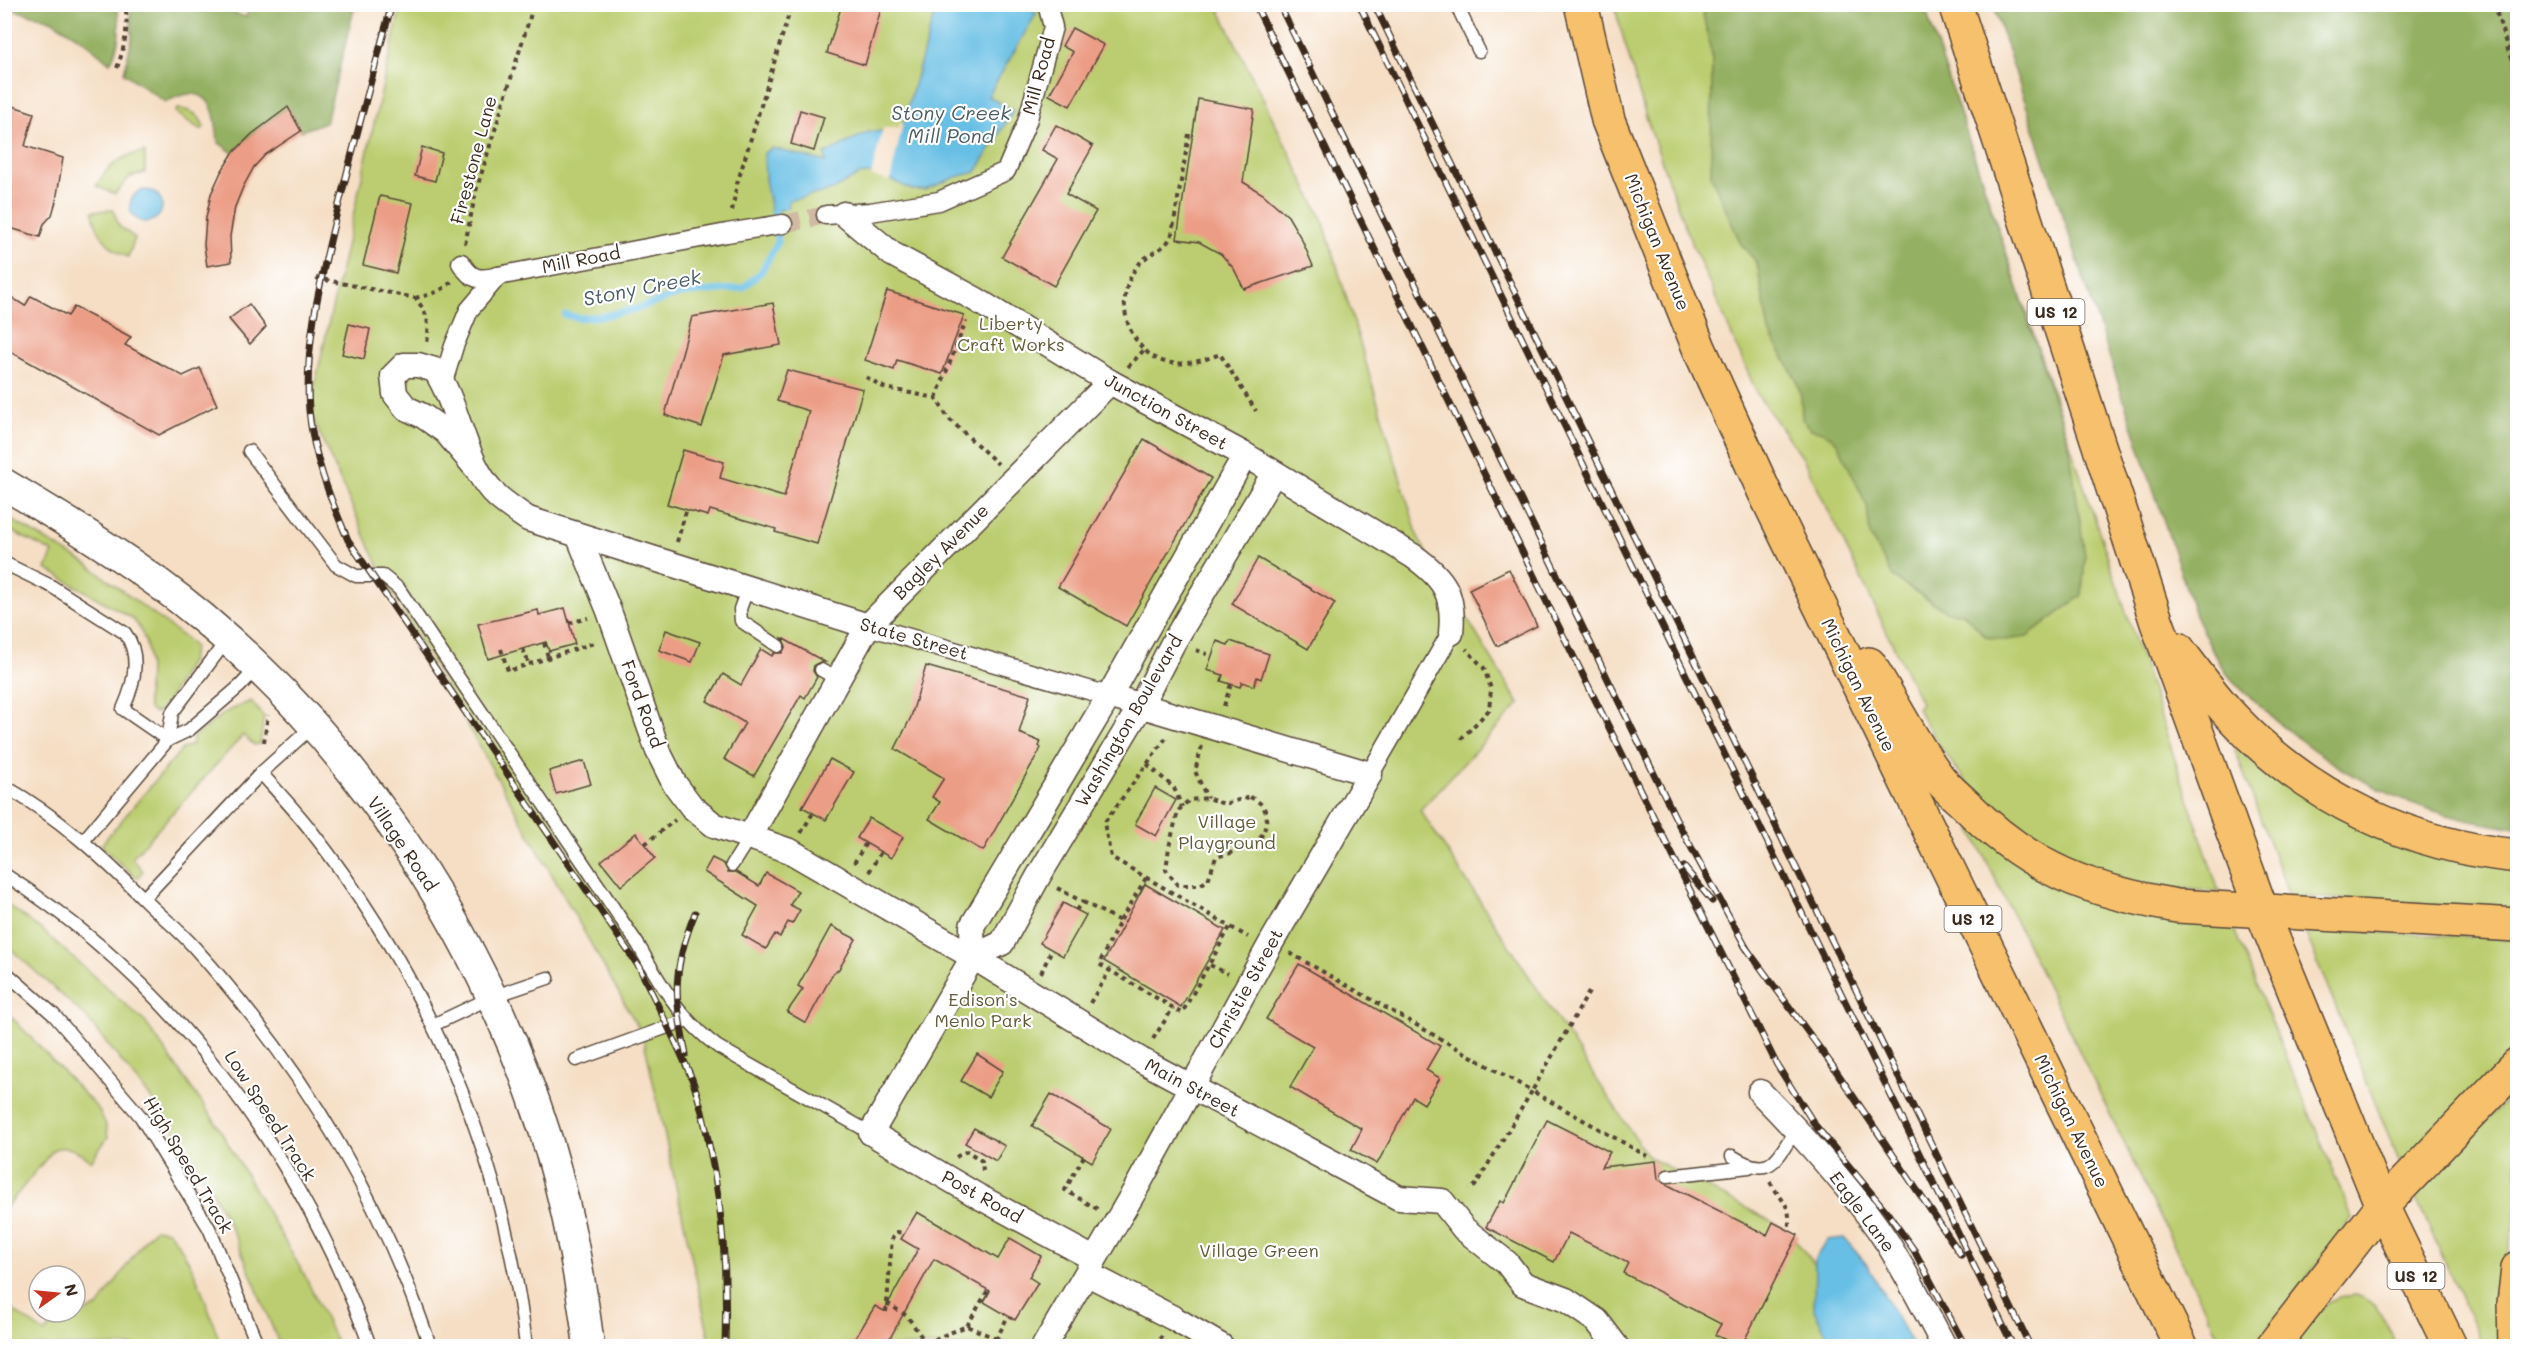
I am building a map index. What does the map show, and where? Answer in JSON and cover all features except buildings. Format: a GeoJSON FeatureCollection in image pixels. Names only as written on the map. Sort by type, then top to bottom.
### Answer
{"type":"FeatureCollection","features":[{"type":"Feature","properties":{"kind":"main road","name":"Michigan Avenue"},"geometry":{"type":"LineString","coordinates":[[1581,4],[1608,120],[1699,348],[1764,491],[2181,1347]]}},
{"type":"Feature","properties":{"kind":"main road","name":"US 12"},"geometry":{"type":"LineString","coordinates":[[1955,4],[2156,620],[2261,909],[2382,1206],[2450,1347]]}},
{"type":"Feature","properties":{"kind":"main road"},"geometry":{"type":"LineString","coordinates":[[1764,491],[1939,778],[1990,829],[2014,847],[2068,878],[2097,889],[2177,906],[2517,925]]}},
{"type":"Feature","properties":{"kind":"main road"},"geometry":{"type":"LineString","coordinates":[[2156,620],[2212,695],[2236,721],[2300,777],[2339,802],[2412,835],[2445,844],[2517,856]]}},
{"type":"Feature","properties":{"kind":"main road"},"geometry":{"type":"LineString","coordinates":[[2273,1347],[2382,1206],[2517,1064]]}},
{"type":"Feature","properties":{"kind":"main road"},"geometry":{"type":"LineString","coordinates":[[2515,1347],[2513,1319],[2517,1268]]}},
{"type":"Feature","properties":{"kind":"street","name":"Mill Road"},"geometry":{"type":"LineString","coordinates":[[835,214],[870,212],[939,201],[1006,171],[1027,122],[1053,27],[1047,4]]}},
{"type":"Feature","properties":{"kind":"street","name":"Junction Street"},"geometry":{"type":"LineString","coordinates":[[835,214],[892,254],[975,299],[1110,382],[1245,455],[1413,556],[1432,570],[1447,590],[1454,611],[1451,633]]}},
{"type":"Feature","properties":{"kind":"street","name":"Mill Road"},"geometry":{"type":"LineString","coordinates":[[461,263],[467,273],[483,280],[727,232],[777,225]]}},
{"type":"Feature","properties":{"kind":"street"},"geometry":{"type":"LineString","coordinates":[[443,382],[454,346],[469,310],[498,276]]}},
{"type":"Feature","properties":{"kind":"street","name":"State Street"},"geometry":{"type":"LineString","coordinates":[[477,469],[443,382],[435,370],[418,365],[404,365],[393,376],[395,394],[406,408],[423,416],[446,432],[496,496],[528,519],[868,626],[1370,774]]}},
{"type":"Feature","properties":{"kind":"street","name":"Bagley Avenue"},"geometry":{"type":"LineString","coordinates":[[749,838],[829,674],[868,626],[1110,382]]}},
{"type":"Feature","properties":{"kind":"street","name":"Washington Boulevard"},"geometry":{"type":"LineString","coordinates":[[1245,455],[1109,696],[972,926],[973,957],[1002,943],[1038,877],[1140,707],[1173,643],[1274,473]]}},
{"type":"Feature","properties":{"kind":"street","name":"Village Road"},"geometry":{"type":"LineString","coordinates":[[4,484],[114,552],[158,583],[228,639],[313,726],[350,769],[411,855],[445,907],[512,1040],[546,1136],[562,1194],[589,1347]]}},
{"type":"Feature","properties":{"kind":"street","name":"Ford Road"},"geometry":{"type":"LineString","coordinates":[[578,535],[618,635],[658,751],[674,783],[692,807],[714,825],[749,838]]}},
{"type":"Feature","properties":{"kind":"street","name":"Christie Street"},"geometry":{"type":"LineString","coordinates":[[1044,1347],[1118,1221],[1191,1088],[1264,942],[1370,774],[1451,633]]}},
{"type":"Feature","properties":{"kind":"street","name":"Main Street"},"geometry":{"type":"LineString","coordinates":[[749,838],[790,851],[973,957],[1141,1060],[1399,1198],[1442,1201],[1464,1229],[1508,1263],[1523,1284],[1566,1300],[1597,1320],[1616,1347]]}},
{"type":"Feature","properties":{"kind":"street"},"geometry":{"type":"LineString","coordinates":[[871,1133],[973,957]]}},
{"type":"Feature","properties":{"kind":"street","name":"Eagle Lane"},"geometry":{"type":"LineString","coordinates":[[1760,1092],[1796,1129],[1885,1240],[1906,1273],[1944,1347]]}},
{"type":"Feature","properties":{"kind":"street","name":"Post Road"},"geometry":{"type":"LineString","coordinates":[[871,1133],[976,1195],[1221,1347]]}},
{"type":"Feature","properties":{"kind":"lane"},"geometry":{"type":"LineString","coordinates":[[1456,4],[1479,51]]}},
{"type":"Feature","properties":{"kind":"lane"},"geometry":{"type":"LineString","coordinates":[[1467,4],[1470,32]]}},
{"type":"Feature","properties":{"kind":"lane"},"geometry":{"type":"LineString","coordinates":[[249,451],[336,565],[356,576],[383,576],[399,589],[639,946],[657,980],[697,1032],[718,1047],[871,1133]]}},
{"type":"Feature","properties":{"kind":"lane"},"geometry":{"type":"LineString","coordinates":[[4,563],[51,586],[97,613],[125,633],[133,644],[136,660],[130,692],[123,709],[168,740]]}},
{"type":"Feature","properties":{"kind":"lane"},"geometry":{"type":"LineString","coordinates":[[748,587],[740,609],[741,621],[778,646]]}},
{"type":"Feature","properties":{"kind":"lane"},"geometry":{"type":"LineString","coordinates":[[168,740],[172,713],[211,658],[228,639]]}},
{"type":"Feature","properties":{"kind":"lane"},"geometry":{"type":"LineString","coordinates":[[84,840],[168,740],[189,730],[240,686],[257,668]]}},
{"type":"Feature","properties":{"kind":"lane"},"geometry":{"type":"LineString","coordinates":[[144,898],[261,773],[313,726]]}},
{"type":"Feature","properties":{"kind":"lane"},"geometry":{"type":"LineString","coordinates":[[261,773],[309,828],[354,890],[394,952],[433,1025],[461,1085],[499,1201],[520,1294],[526,1347]]}},
{"type":"Feature","properties":{"kind":"lane"},"geometry":{"type":"LineString","coordinates":[[4,786],[84,840],[192,945],[235,994],[312,1097],[345,1151],[402,1267],[430,1347]]}},
{"type":"Feature","properties":{"kind":"lane"},"geometry":{"type":"LineString","coordinates":[[732,865],[749,838]]}},
{"type":"Feature","properties":{"kind":"lane","name":"Low Speed Track"},"geometry":{"type":"LineString","coordinates":[[4,874],[88,935],[149,990],[210,1057],[266,1135],[313,1215],[353,1300],[370,1347]]}},
{"type":"Feature","properties":{"kind":"lane","name":"High Speed Track"},"geometry":{"type":"LineString","coordinates":[[4,971],[54,1015],[141,1117],[209,1228],[258,1347]]}},
{"type":"Feature","properties":{"kind":"lane"},"geometry":{"type":"LineString","coordinates":[[433,1025],[492,997],[548,978]]}},
{"type":"Feature","properties":{"kind":"lane"},"geometry":{"type":"LineString","coordinates":[[576,1060],[687,1020]]}},
{"type":"Feature","properties":{"kind":"lane"},"geometry":{"type":"LineString","coordinates":[[1668,1176],[1749,1167],[1762,1168],[1774,1161],[1796,1129]]}},
{"type":"Feature","properties":{"kind":"lane"},"geometry":{"type":"LineString","coordinates":[[1732,1156],[1749,1167]]}},
{"type":"Feature","properties":{"kind":"path"},"geometry":{"type":"LineString","coordinates":[[117,68],[126,39],[128,20],[125,4]]}},
{"type":"Feature","properties":{"kind":"path","name":"Firestone Lane"},"geometry":{"type":"LineString","coordinates":[[415,298],[432,294],[446,287],[459,273],[476,191],[534,4]]}},
{"type":"Feature","properties":{"kind":"path"},"geometry":{"type":"LineString","coordinates":[[727,232],[737,184],[792,4]]}},
{"type":"Feature","properties":{"kind":"path"},"geometry":{"type":"LineString","coordinates":[[2494,4],[2508,50],[2517,70]]}},
{"type":"Feature","properties":{"kind":"path"},"geometry":{"type":"LineString","coordinates":[[1189,134],[1172,234],[1168,245],[1140,263],[1130,279],[1124,298],[1127,324],[1139,345],[1156,360],[1191,363],[1220,354],[1256,411]]}},
{"type":"Feature","properties":{"kind":"path"},"geometry":{"type":"LineString","coordinates":[[316,278],[415,298],[426,310],[430,327],[427,344]]}},
{"type":"Feature","properties":{"kind":"path"},"geometry":{"type":"LineString","coordinates":[[936,398],[975,299]]}},
{"type":"Feature","properties":{"kind":"path"},"geometry":{"type":"LineString","coordinates":[[866,377],[885,388],[936,398],[948,418],[1003,468]]}},
{"type":"Feature","properties":{"kind":"path"},"geometry":{"type":"LineString","coordinates":[[671,564],[687,508]]}},
{"type":"Feature","properties":{"kind":"path"},"geometry":{"type":"LineString","coordinates":[[1451,633],[1484,668],[1491,689],[1489,710],[1461,739]]}},
{"type":"Feature","properties":{"kind":"path"},"geometry":{"type":"LineString","coordinates":[[501,650],[508,671],[618,635]]}},
{"type":"Feature","properties":{"kind":"path"},"geometry":{"type":"LineString","coordinates":[[544,643],[548,657]]}},
{"type":"Feature","properties":{"kind":"path"},"geometry":{"type":"LineString","coordinates":[[523,649],[529,664]]}},
{"type":"Feature","properties":{"kind":"path"},"geometry":{"type":"LineString","coordinates":[[1221,714],[1231,684]]}},
{"type":"Feature","properties":{"kind":"path"},"geometry":{"type":"LineString","coordinates":[[264,742],[268,714]]}},
{"type":"Feature","properties":{"kind":"path"},"geometry":{"type":"LineString","coordinates":[[1172,729],[1104,823],[1111,857],[1230,927],[1264,942],[1647,1156]]}},
{"type":"Feature","properties":{"kind":"path"},"geometry":{"type":"LineString","coordinates":[[1203,740],[1196,771],[1207,798]]}},
{"type":"Feature","properties":{"kind":"path"},"geometry":{"type":"LineString","coordinates":[[1147,765],[1174,788],[1182,807]]}},
{"type":"Feature","properties":{"kind":"path"},"geometry":{"type":"LineString","coordinates":[[1250,797],[1262,804],[1267,816],[1266,826],[1259,840],[1239,850],[1216,857],[1208,880],[1200,885],[1179,885],[1166,870],[1178,811],[1182,807],[1189,800],[1207,798],[1224,804],[1250,797]]}},
{"type":"Feature","properties":{"kind":"path"},"geometry":{"type":"LineString","coordinates":[[645,844],[692,807]]}},
{"type":"Feature","properties":{"kind":"path"},"geometry":{"type":"LineString","coordinates":[[1146,878],[1120,921],[1099,963],[1173,1008],[1182,1013],[1230,927]]}},
{"type":"Feature","properties":{"kind":"path"},"geometry":{"type":"LineString","coordinates":[[1049,883],[1120,921]]}},
{"type":"Feature","properties":{"kind":"path"},"geometry":{"type":"LineString","coordinates":[[1076,910],[1083,902]]}},
{"type":"Feature","properties":{"kind":"path"},"geometry":{"type":"LineString","coordinates":[[1041,974],[1052,949]]}},
{"type":"Feature","properties":{"kind":"path"},"geometry":{"type":"LineString","coordinates":[[1090,1004],[1110,970]]}},
{"type":"Feature","properties":{"kind":"path"},"geometry":{"type":"LineString","coordinates":[[1469,1189],[1475,1186],[1589,992]]}},
{"type":"Feature","properties":{"kind":"path"},"geometry":{"type":"LineString","coordinates":[[1153,1039],[1173,1008]]}},
{"type":"Feature","properties":{"kind":"path"},"geometry":{"type":"LineString","coordinates":[[950,1163],[967,1151],[982,1161],[982,1174]]}},
{"type":"Feature","properties":{"kind":"path"},"geometry":{"type":"LineString","coordinates":[[1084,1156],[1065,1190],[1118,1221]]}},
{"type":"Feature","properties":{"kind":"path"},"geometry":{"type":"LineString","coordinates":[[1762,1168],[1771,1185],[1788,1206],[1790,1218],[1788,1230]]}},
{"type":"Feature","properties":{"kind":"path"},"geometry":{"type":"LineString","coordinates":[[886,1312],[892,1238],[897,1232],[904,1233]]}},
{"type":"Feature","properties":{"kind":"path"},"geometry":{"type":"LineString","coordinates":[[887,1303],[907,1316],[928,1346],[937,1338],[967,1326],[988,1290]]}},
{"type":"Feature","properties":{"kind":"path"},"geometry":{"type":"LineString","coordinates":[[996,1340],[1008,1316]]}},
{"type":"Feature","properties":{"kind":"path"},"geometry":{"type":"LineString","coordinates":[[967,1326],[1013,1347]]}},
{"type":"Feature","properties":{"kind":"path"},"geometry":{"type":"LineString","coordinates":[[1724,1347],[1727,1341]]}},
{"type":"Feature","properties":{"kind":"green space"},"geometry":{"type":"Polygon","coordinates":[[[15,5],[111,5],[118,11],[119,31],[116,50],[110,63],[84,41],[51,20],[14,10],[15,5]]]}},
{"type":"Feature","properties":{"kind":"green space"},"geometry":{"type":"Polygon","coordinates":[[[130,5],[208,5],[246,17],[250,5],[355,5],[326,122],[301,131],[288,107],[252,134],[233,153],[218,142],[213,110],[205,98],[186,94],[165,102],[124,73],[132,38],[130,5]]]}},
{"type":"Feature","properties":{"kind":"green space"},"geometry":{"type":"Polygon","coordinates":[[[401,5],[1217,5],[1324,223],[1419,540],[1519,704],[1420,810],[1647,1156],[1788,1230],[1875,1346],[711,1346],[643,1036],[383,576],[309,410],[401,5]]]}},
{"type":"Feature","properties":{"kind":"green space"},"geometry":{"type":"Polygon","coordinates":[[[1614,5],[1924,5],[2219,892],[2135,882],[2102,873],[2059,854],[2037,842],[1998,813],[1966,781],[1946,755],[1917,708],[1921,703],[1803,458],[1758,396],[1685,227],[1646,117],[1614,5]]]}},
{"type":"Feature","properties":{"kind":"green space"},"geometry":{"type":"Polygon","coordinates":[[[1701,5],[1924,5],[2069,445],[2085,556],[2082,595],[2027,637],[2004,640],[1986,637],[1963,613],[1947,612],[1893,577],[1870,535],[1867,506],[1837,442],[1823,432],[1811,429],[1802,419],[1801,396],[1796,379],[1769,332],[1757,263],[1741,244],[1711,176],[1712,56],[1701,5]]]}},
{"type":"Feature","properties":{"kind":"green space"},"geometry":{"type":"Polygon","coordinates":[[[1993,5],[2517,5],[2517,828],[2446,815],[2379,789],[2348,772],[2288,731],[2239,688],[2218,662],[2195,615],[1993,5]]]}},
{"type":"Feature","properties":{"kind":"green space"},"geometry":{"type":"Polygon","coordinates":[[[178,109],[194,114],[204,127],[201,130],[175,112],[178,109]]]}},
{"type":"Feature","properties":{"kind":"green space"},"geometry":{"type":"Polygon","coordinates":[[[145,152],[145,173],[130,177],[115,194],[96,186],[105,172],[116,162],[145,152]]]}},
{"type":"Feature","properties":{"kind":"green space"},"geometry":{"type":"Polygon","coordinates":[[[113,210],[119,226],[135,238],[128,257],[114,249],[104,239],[94,219],[93,211],[113,210]]]}},
{"type":"Feature","properties":{"kind":"green space"},"geometry":{"type":"Polygon","coordinates":[[[5,516],[87,564],[190,642],[194,647],[191,660],[162,710],[155,713],[149,708],[147,700],[148,651],[138,625],[132,618],[46,569],[53,552],[5,528],[5,516]]]}},
{"type":"Feature","properties":{"kind":"green space"},"geometry":{"type":"Polygon","coordinates":[[[251,701],[264,717],[260,744],[254,745],[243,735],[132,858],[143,871],[138,877],[134,876],[104,849],[102,844],[182,749],[192,745],[193,738],[226,712],[251,701]]]}},
{"type":"Feature","properties":{"kind":"green space"},"geometry":{"type":"Polygon","coordinates":[[[2237,744],[2517,869],[2517,910],[2289,896],[2235,750],[2237,744]]]}},
{"type":"Feature","properties":{"kind":"green space"},"geometry":{"type":"Polygon","coordinates":[[[1971,829],[2231,922],[2352,1218],[2255,1346],[2223,1346],[1971,829]]]}},
{"type":"Feature","properties":{"kind":"green space"},"geometry":{"type":"Polygon","coordinates":[[[5,903],[42,930],[145,1022],[216,1123],[305,1276],[338,1346],[280,1346],[235,1236],[209,1186],[163,1113],[84,1015],[5,944],[5,903]]]}},
{"type":"Feature","properties":{"kind":"green space"},"geometry":{"type":"Polygon","coordinates":[[[2304,929],[2517,939],[2517,1046],[2408,1162],[2402,1164],[2399,1161],[2304,929]]]}},
{"type":"Feature","properties":{"kind":"green space"},"geometry":{"type":"Polygon","coordinates":[[[5,1010],[99,1110],[106,1125],[108,1137],[91,1161],[74,1150],[54,1149],[5,1209],[5,1010]]]}},
{"type":"Feature","properties":{"kind":"green space"},"geometry":{"type":"Polygon","coordinates":[[[2517,1088],[2517,1208],[2505,1262],[2501,1346],[2483,1346],[2415,1196],[2517,1088]]]}},
{"type":"Feature","properties":{"kind":"green space"},"geometry":{"type":"Polygon","coordinates":[[[155,1229],[168,1231],[178,1243],[200,1285],[221,1346],[5,1346],[5,1305],[27,1320],[27,1324],[32,1324],[45,1333],[52,1324],[87,1324],[87,1311],[98,1307],[146,1238],[155,1229]]]}},
{"type":"Feature","properties":{"kind":"green space"},"geometry":{"type":"Polygon","coordinates":[[[2355,1295],[2370,1302],[2382,1315],[2397,1346],[2293,1346],[2311,1319],[2325,1305],[2333,1300],[2355,1295]]]}},
{"type":"Feature","properties":{"kind":"water","name":"Stony Creek Mill Pond"},"geometry":{"type":"Polygon","coordinates":[[[937,5],[1031,5],[1036,14],[988,96],[1013,111],[976,172],[956,177],[925,190],[912,190],[877,173],[858,175],[833,190],[788,201],[789,208],[771,212],[765,179],[764,153],[772,148],[826,162],[825,154],[868,132],[901,130],[937,5]]]}},
{"type":"Feature","properties":{"kind":"water"},"geometry":{"type":"Polygon","coordinates":[[[146,190],[157,195],[162,206],[157,217],[146,222],[135,217],[130,206],[135,195],[146,190]]]}},
{"type":"Feature","properties":{"kind":"water"},"geometry":{"type":"Polygon","coordinates":[[[1844,1238],[1867,1265],[1913,1346],[1833,1346],[1814,1310],[1815,1259],[1827,1240],[1844,1238]]]}},
{"type":"Feature","properties":{"kind":"pier"},"geometry":{"type":"Polygon","coordinates":[[[900,123],[903,123],[890,181],[871,176],[883,128],[899,128],[900,123]]]}},
{"type":"Feature","properties":{"kind":"waterway","name":"Stony Creek"},"geometry":{"type":"LineString","coordinates":[[565,315],[579,318],[603,316],[636,309],[680,294],[743,288],[761,272],[778,242],[774,210],[777,205]]}},
{"type":"Feature","properties":{"kind":"tunnel"},"geometry":{"type":"LineString","coordinates":[[783,224],[826,215]]}},
{"type":"Feature","properties":{"kind":"railway"},"geometry":{"type":"LineString","coordinates":[[392,4],[336,216],[315,312],[308,385],[314,444],[329,493],[348,540],[639,967],[680,1051],[700,1105],[719,1199],[725,1272],[725,1346]]}},
{"type":"Feature","properties":{"kind":"railway"},"geometry":{"type":"LineString","coordinates":[[1255,4],[1556,621],[1777,1065],[1815,1125],[1886,1211],[1914,1250],[1965,1346]]}},
{"type":"Feature","properties":{"kind":"railway"},"geometry":{"type":"LineString","coordinates":[[1279,4],[1679,825],[1748,951]]}},
{"type":"Feature","properties":{"kind":"railway"},"geometry":{"type":"LineString","coordinates":[[1359,4],[2013,1346]]}},
{"type":"Feature","properties":{"kind":"railway"},"geometry":{"type":"LineString","coordinates":[[1374,4],[2030,1346]]}},
{"type":"Feature","properties":{"kind":"railway"},"geometry":{"type":"LineString","coordinates":[[1684,867],[1712,901]]}},
{"type":"Feature","properties":{"kind":"railway"},"geometry":{"type":"LineString","coordinates":[[686,1054],[679,1015],[677,983],[682,951],[695,913]]}},
{"type":"Feature","properties":{"kind":"railway"},"geometry":{"type":"LineString","coordinates":[[1744,945],[1832,1065],[1961,1255]]}},
{"type":"Feature","properties":{"kind":"park label","name":"Liberty Craft Works"},"geometry":{"type":"Point","coordinates":[1011,334]}},
{"type":"Feature","properties":{"kind":"park label","name":"Village Playground"},"geometry":{"type":"Point","coordinates":[1227,832]}},
{"type":"Feature","properties":{"kind":"park label","name":"Edison's Menlo Park"},"geometry":{"type":"Point","coordinates":[983,1010]}},
{"type":"Feature","properties":{"kind":"park label","name":"Village Green"},"geometry":{"type":"Point","coordinates":[1259,1251]}}]}
